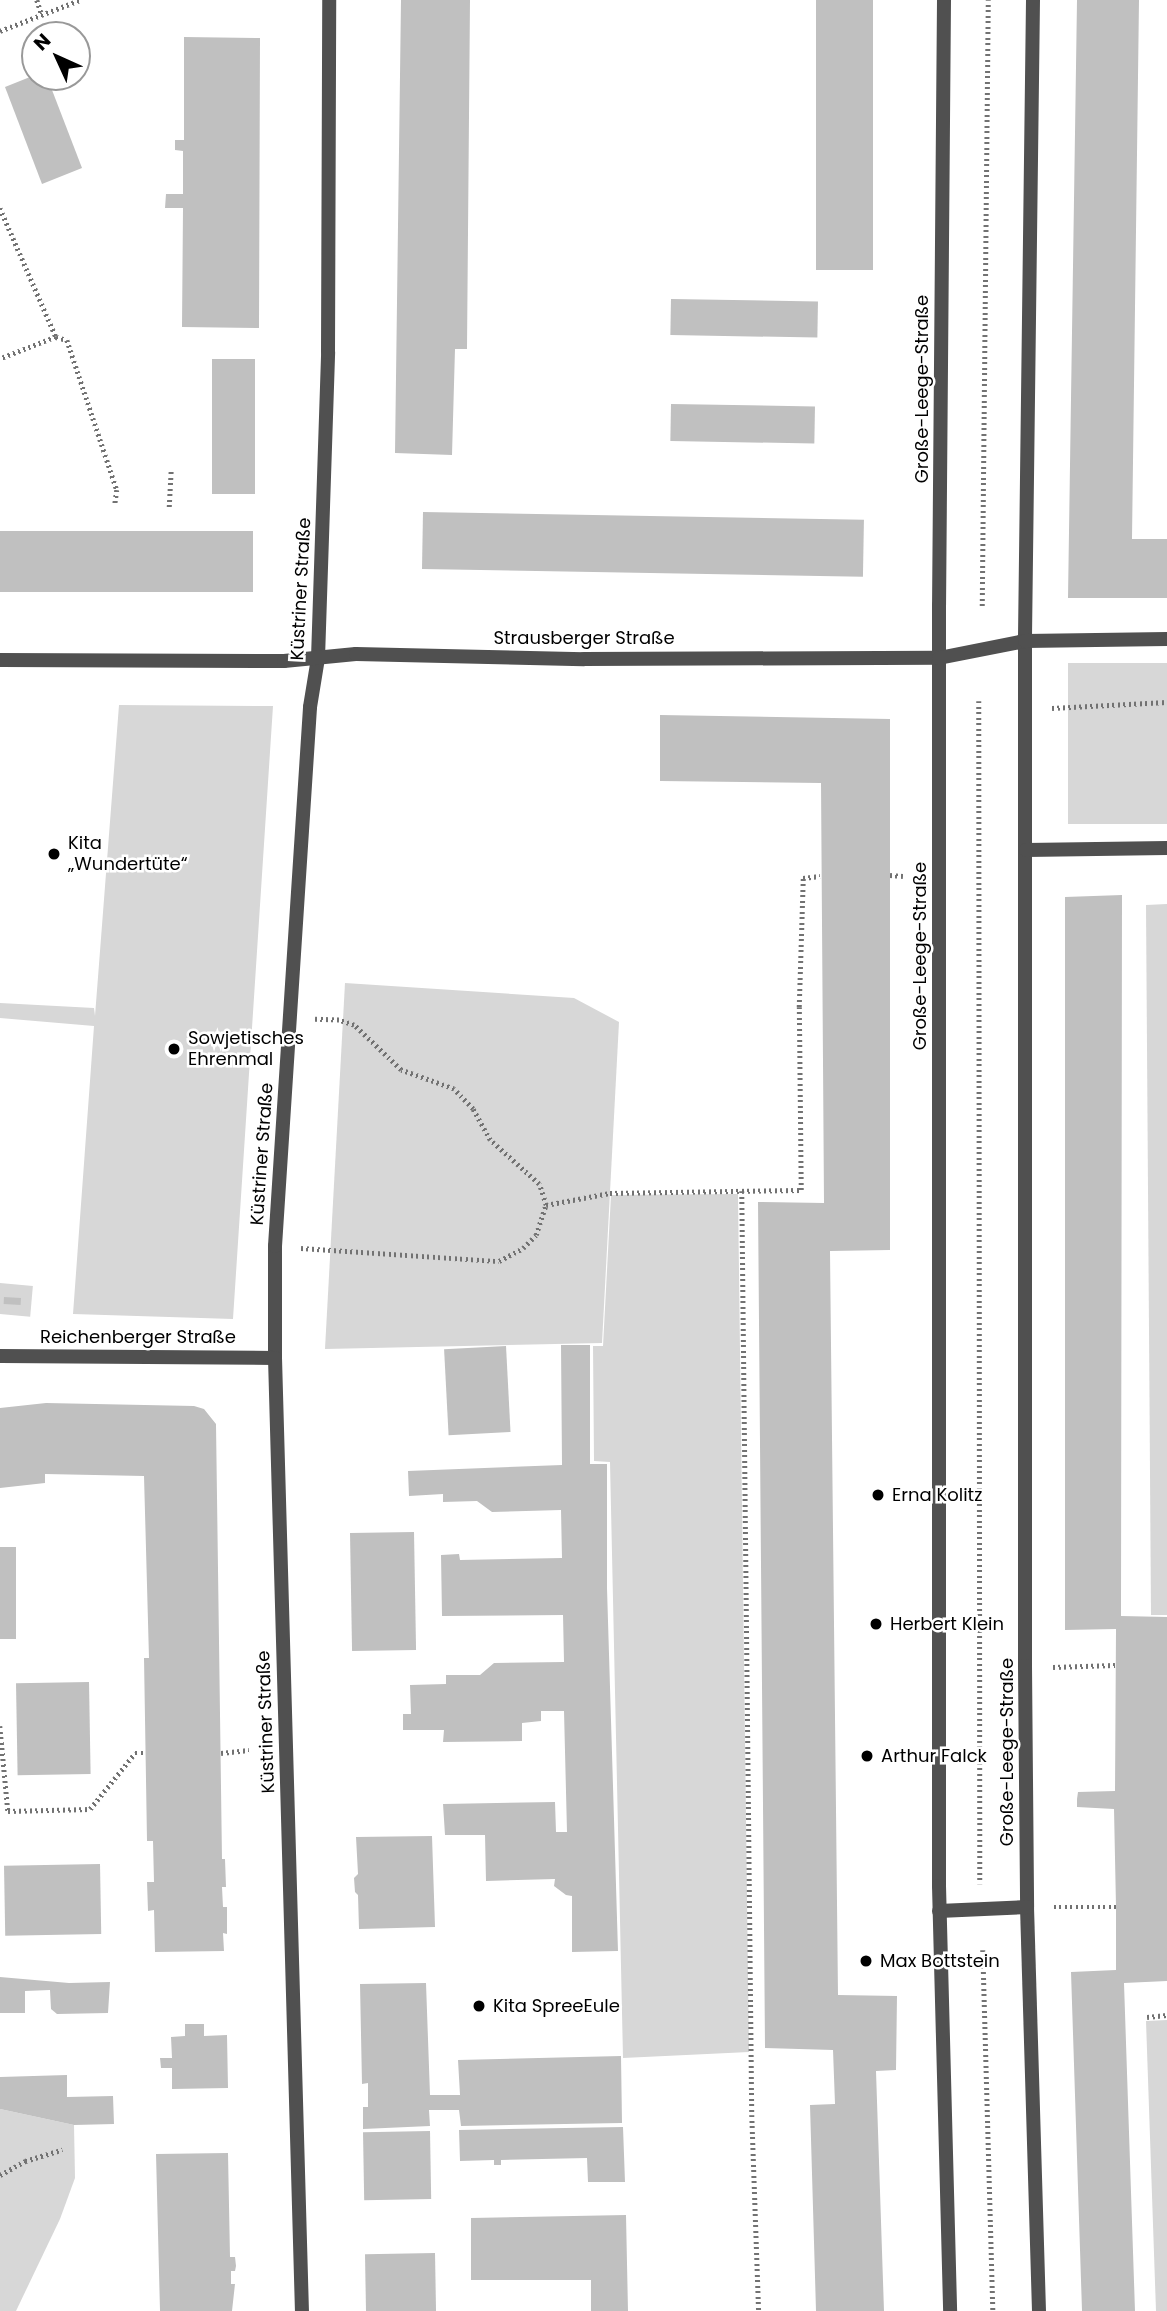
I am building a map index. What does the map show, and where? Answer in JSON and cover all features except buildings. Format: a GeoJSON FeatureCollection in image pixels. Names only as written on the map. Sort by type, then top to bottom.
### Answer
{"type":"FeatureCollection","features":[{"type":"Feature","properties":{"kind":"street","name":"Küstriner Straße"},"geometry":{"type":"LineString","coordinates":[[302,2311],[275,1358],[275,1246],[310,707],[318,658],[328,352],[328,0]]}},
{"type":"Feature","properties":{"kind":"street","name":"Große-Leege-Straße"},"geometry":{"type":"LineString","coordinates":[[944,0],[939,658],[939,1911],[950,2311]]}},
{"type":"Feature","properties":{"kind":"street","name":"Große-Leege-Straße"},"geometry":{"type":"LineString","coordinates":[[1033,0],[1025,641],[1027,1907],[1039,2311]]}},
{"type":"Feature","properties":{"kind":"street","name":"Strausberger Straße"},"geometry":{"type":"LineString","coordinates":[[0,660],[284,661],[356,654],[584,659],[939,658],[1025,641],[1167,639]]}},
{"type":"Feature","properties":{"kind":"street"},"geometry":{"type":"LineString","coordinates":[[1026,850],[1167,848]]}},
{"type":"Feature","properties":{"kind":"street","name":"Reichenberger Straße"},"geometry":{"type":"LineString","coordinates":[[0,1356],[275,1358]]}},
{"type":"Feature","properties":{"kind":"street"},"geometry":{"type":"LineString","coordinates":[[939,1911],[1027,1907]]}},
{"type":"Feature","properties":{"kind":"path"},"geometry":{"type":"LineString","coordinates":[[37,0],[43,15]]}},
{"type":"Feature","properties":{"kind":"path"},"geometry":{"type":"LineString","coordinates":[[0,31],[79,0]]}},
{"type":"Feature","properties":{"kind":"path"},"geometry":{"type":"LineString","coordinates":[[982,606],[988,0]]}},
{"type":"Feature","properties":{"kind":"path"},"geometry":{"type":"LineString","coordinates":[[0,208],[56,337]]}},
{"type":"Feature","properties":{"kind":"path"},"geometry":{"type":"LineString","coordinates":[[0,359],[56,337],[67,340],[117,489],[115,505]]}},
{"type":"Feature","properties":{"kind":"path"},"geometry":{"type":"LineString","coordinates":[[169,507],[171,470]]}},
{"type":"Feature","properties":{"kind":"path"},"geometry":{"type":"LineString","coordinates":[[979,701],[980,1885]]}},
{"type":"Feature","properties":{"kind":"path"},"geometry":{"type":"LineString","coordinates":[[1052,708],[1167,702]]}},
{"type":"Feature","properties":{"kind":"path"},"geometry":{"type":"LineString","coordinates":[[546,1205],[610,1193],[801,1190],[799,1007],[803,878],[820,876]]}},
{"type":"Feature","properties":{"kind":"path"},"geometry":{"type":"LineString","coordinates":[[890,876],[903,876]]}},
{"type":"Feature","properties":{"kind":"path"},"geometry":{"type":"LineString","coordinates":[[275,1246],[499,1261],[523,1248],[536,1236],[546,1205],[539,1184],[490,1140],[473,1109],[454,1090],[401,1070],[354,1025],[339,1020],[290,1018]]}},
{"type":"Feature","properties":{"kind":"path"},"geometry":{"type":"LineString","coordinates":[[742,1191],[752,2115],[760,2311]]}},
{"type":"Feature","properties":{"kind":"path"},"geometry":{"type":"LineString","coordinates":[[1053,1667],[1115,1665]]}},
{"type":"Feature","properties":{"kind":"path"},"geometry":{"type":"LineString","coordinates":[[0,1726],[8,1811],[90,1809],[135,1753],[146,1753]]}},
{"type":"Feature","properties":{"kind":"path"},"geometry":{"type":"LineString","coordinates":[[221,1753],[249,1750]]}},
{"type":"Feature","properties":{"kind":"path"},"geometry":{"type":"LineString","coordinates":[[1051,1907],[1116,1908]]}},
{"type":"Feature","properties":{"kind":"path"},"geometry":{"type":"LineString","coordinates":[[984,1951],[993,2311]]}},
{"type":"Feature","properties":{"kind":"path"},"geometry":{"type":"LineString","coordinates":[[1147,2017],[1167,2015]]}},
{"type":"Feature","properties":{"kind":"path"},"geometry":{"type":"LineString","coordinates":[[0,2175],[25,2161],[62,2150]]}},
{"type":"Feature","properties":{"kind":"shaded area"},"geometry":{"type":"Polygon","coordinates":[[[1068,663],[1167,663],[1167,824],[1068,824],[1068,663]]]}},
{"type":"Feature","properties":{"kind":"shaded area"},"geometry":{"type":"Polygon","coordinates":[[[119,705],[273,706],[233,1319],[73,1314],[94,1026],[0,1018],[0,1003],[94,1008],[95,1016],[119,705]]]}},
{"type":"Feature","properties":{"kind":"shaded area"},"geometry":{"type":"Polygon","coordinates":[[[1167,904],[1167,1615],[1151,1615],[1146,905],[1167,904]]]}},
{"type":"Feature","properties":{"kind":"shaded area"},"geometry":{"type":"Polygon","coordinates":[[[345,983],[574,998],[619,1022],[602,1343],[325,1349],[345,983]]]}},
{"type":"Feature","properties":{"kind":"shaded area"},"geometry":{"type":"Polygon","coordinates":[[[738,1194],[749,2052],[623,2058],[610,1462],[594,1461],[593,1346],[603,1346],[611,1195],[738,1194]]]}},
{"type":"Feature","properties":{"kind":"shaded area"},"geometry":{"type":"Polygon","coordinates":[[[0,1283],[33,1286],[30,1317],[0,1314],[0,1283]]]}},
{"type":"Feature","properties":{"kind":"shaded area"},"geometry":{"type":"Polygon","coordinates":[[[1167,2020],[1167,2311],[1156,2311],[1146,2021],[1167,2020]]]}},
{"type":"Feature","properties":{"kind":"shaded area"},"geometry":{"type":"Polygon","coordinates":[[[0,2109],[74,2125],[75,2178],[60,2219],[16,2311],[0,2311],[0,2109]]]}},
{"type":"Feature","properties":{"kind":"place","name":"Kita „Wundertüte“"},"geometry":{"type":"Point","coordinates":[54,854]}},
{"type":"Feature","properties":{"kind":"place","name":"Sowjetisches Ehrenmal"},"geometry":{"type":"Point","coordinates":[174,1049]}},
{"type":"Feature","properties":{"kind":"place","name":"Erna Kolitz"},"geometry":{"type":"Point","coordinates":[878,1495]}},
{"type":"Feature","properties":{"kind":"place","name":"Herbert Klein"},"geometry":{"type":"Point","coordinates":[876,1624]}},
{"type":"Feature","properties":{"kind":"place","name":"Arthur Falck"},"geometry":{"type":"Point","coordinates":[867,1756]}},
{"type":"Feature","properties":{"kind":"place","name":"Max Bottstein"},"geometry":{"type":"Point","coordinates":[866,1961]}},
{"type":"Feature","properties":{"kind":"place","name":"Kita SpreeEule"},"geometry":{"type":"Point","coordinates":[479,2006]}}]}
